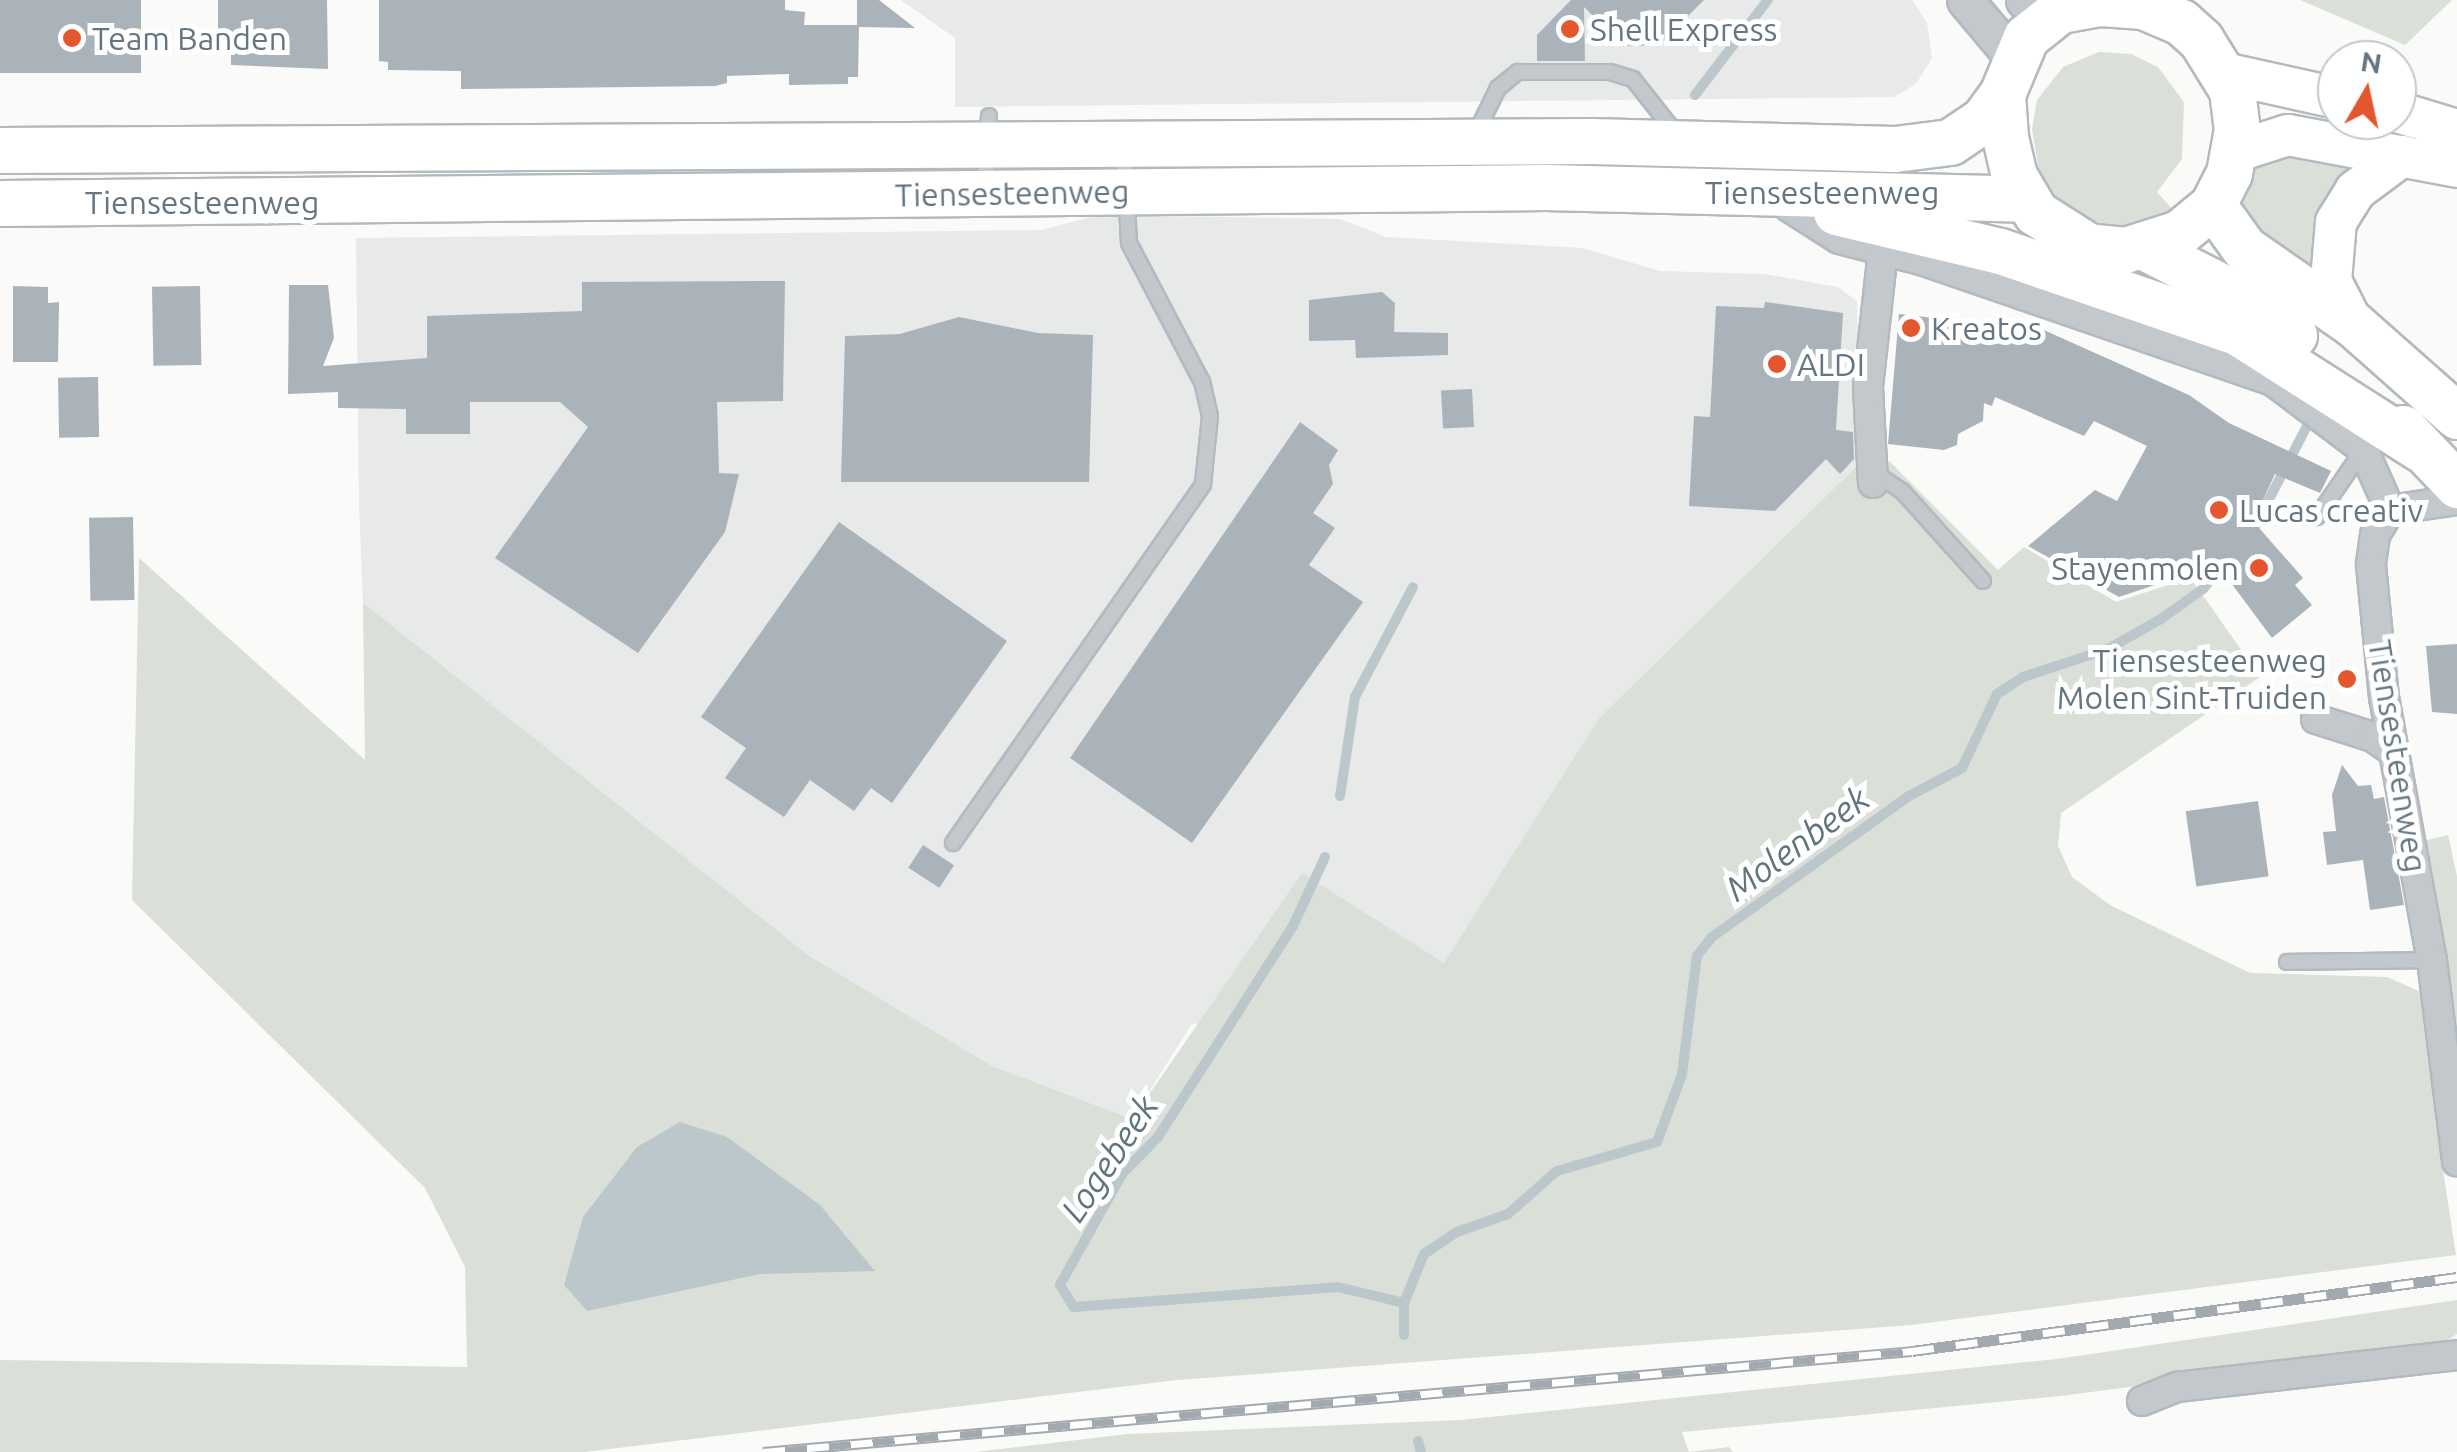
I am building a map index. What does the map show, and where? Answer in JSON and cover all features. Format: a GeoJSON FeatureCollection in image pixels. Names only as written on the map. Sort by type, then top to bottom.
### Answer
{"type":"FeatureCollection","features":[{"type":"Feature","properties":{"kind":"main road"},"geometry":{"type":"LineString","coordinates":[[2041,5],[2143,6],[2181,22],[2224,72],[2236,118],[2235,152],[2213,204],[2192,225],[2144,247],[2088,246],[2054,228],[2024,199],[2005,137],[2008,76],[2041,5]]}},
{"type":"Feature","properties":{"kind":"main road"},"geometry":{"type":"LineString","coordinates":[[2224,72],[2317,93]]}},
{"type":"Feature","properties":{"kind":"main road","name":"Tiensesteenweg"},"geometry":{"type":"LineString","coordinates":[[0,150],[987,130],[1124,144],[1472,142],[1895,149],[1950,142],[1983,120],[2008,76]]}},
{"type":"Feature","properties":{"kind":"main road"},"geometry":{"type":"LineString","coordinates":[[2417,118],[2457,130]]}},
{"type":"Feature","properties":{"kind":"main road"},"geometry":{"type":"LineString","coordinates":[[2235,152],[2288,135],[2457,167]]}},
{"type":"Feature","properties":{"kind":"main road"},"geometry":{"type":"LineString","coordinates":[[2353,324],[2331,280],[2336,222],[2355,191],[2402,156]]}},
{"type":"Feature","properties":{"kind":"main road","name":"Tiensesteenweg"},"geometry":{"type":"LineString","coordinates":[[0,203],[1546,187],[2024,199]]}},
{"type":"Feature","properties":{"kind":"main road"},"geometry":{"type":"LineString","coordinates":[[1732,193],[1789,208],[1928,232],[2185,311],[2291,362],[2421,449]]}},
{"type":"Feature","properties":{"kind":"main road"},"geometry":{"type":"LineString","coordinates":[[2213,204],[2244,248],[2353,324],[2457,416]]}},
{"type":"Feature","properties":{"kind":"main road"},"geometry":{"type":"LineString","coordinates":[[2144,247],[2228,290],[2376,396],[2457,484]]}},
{"type":"Feature","properties":{"kind":"street"},"geometry":{"type":"LineString","coordinates":[[1966,0],[2008,76]]}},
{"type":"Feature","properties":{"kind":"street","name":"Tiensesteenweg"},"geometry":{"type":"LineString","coordinates":[[1789,208],[1804,223],[1883,251],[2229,362],[2274,382],[2364,449]]}},
{"type":"Feature","properties":{"kind":"street"},"geometry":{"type":"LineString","coordinates":[[1872,477],[1868,387],[1883,251]]}},
{"type":"Feature","properties":{"kind":"street"},"geometry":{"type":"LineString","coordinates":[[2364,449],[2390,510],[2457,500]]}},
{"type":"Feature","properties":{"kind":"street","name":"Tiensesteenweg"},"geometry":{"type":"LineString","coordinates":[[2390,510],[2375,535],[2371,564],[2393,751],[2432,960],[2457,1160]]}},
{"type":"Feature","properties":{"kind":"street"},"geometry":{"type":"LineString","coordinates":[[2316,719],[2373,736],[2393,751]]}},
{"type":"Feature","properties":{"kind":"street"},"geometry":{"type":"LineString","coordinates":[[2142,1402],[2177,1386],[2457,1355]]}},
{"type":"Feature","properties":{"kind":"lane"},"geometry":{"type":"LineString","coordinates":[[1472,142],[1498,88],[1518,72],[1610,72],[1633,80],[1688,147]]}},
{"type":"Feature","properties":{"kind":"lane"},"geometry":{"type":"LineString","coordinates":[[986,193],[987,130]]}},
{"type":"Feature","properties":{"kind":"lane"},"geometry":{"type":"LineString","coordinates":[[953,843],[1203,484],[1210,416],[1202,382],[1129,244],[1124,144]]}},
{"type":"Feature","properties":{"kind":"lane"},"geometry":{"type":"LineString","coordinates":[[2318,517],[2364,449]]}},
{"type":"Feature","properties":{"kind":"lane"},"geometry":{"type":"LineString","coordinates":[[1872,477],[1913,502],[1983,581]]}},
{"type":"Feature","properties":{"kind":"lane"},"geometry":{"type":"LineString","coordinates":[[2288,962],[2432,960]]}},
{"type":"Feature","properties":{"kind":"shaded area"},"geometry":{"type":"Polygon","coordinates":[[[901,0],[1912,0],[1927,23],[1932,58],[1916,84],[1894,97],[955,107],[955,38],[901,0]]]}},
{"type":"Feature","properties":{"kind":"shaded area"},"geometry":{"type":"Polygon","coordinates":[[[2300,0],[2452,0],[2410,40],[2393,40],[2300,0]]]}},
{"type":"Feature","properties":{"kind":"shaded area"},"geometry":{"type":"Polygon","coordinates":[[[2099,52],[2131,54],[2158,67],[2184,102],[2182,159],[2157,192],[2173,210],[2156,219],[2126,226],[2089,221],[2059,203],[2040,177],[2032,129],[2037,100],[2063,67],[2099,52]]]}},
{"type":"Feature","properties":{"kind":"shaded area"},"geometry":{"type":"Polygon","coordinates":[[[2279,153],[2372,161],[2313,272],[2261,236],[2242,205],[2248,172],[2279,153]]]}},
{"type":"Feature","properties":{"kind":"shaded area"},"geometry":{"type":"Polygon","coordinates":[[[1099,215],[1340,219],[1386,237],[1582,248],[1660,271],[1765,274],[1838,287],[1857,301],[1860,463],[1599,718],[1444,964],[1191,1025],[1132,1119],[992,1066],[808,955],[728,896],[363,603],[359,505],[356,238],[1041,230],[1099,215]]]}},
{"type":"Feature","properties":{"kind":"shaded area"},"geometry":{"type":"Polygon","coordinates":[[[1889,461],[1998,570],[2024,547],[2116,602],[2190,578],[2209,604],[2260,677],[2061,813],[2058,846],[2072,877],[2110,905],[2250,973],[2387,977],[2428,995],[2436,1125],[2456,1255],[1911,1325],[1177,1380],[585,1452],[0,1452],[0,1360],[467,1367],[465,1267],[425,1188],[132,900],[139,558],[365,760],[363,603],[808,955],[992,1066],[1132,1119],[1302,873],[1444,963],[1599,718],[1860,463],[1889,461]]]}},
{"type":"Feature","properties":{"kind":"shaded area"},"geometry":{"type":"Polygon","coordinates":[[[2448,835],[2457,876],[2457,1074],[2423,841],[2448,835]]]}},
{"type":"Feature","properties":{"kind":"shaded area"},"geometry":{"type":"Polygon","coordinates":[[[680,1122],[727,1137],[820,1205],[875,1271],[760,1274],[587,1311],[564,1285],[583,1217],[637,1147],[680,1122]]]}},
{"type":"Feature","properties":{"kind":"shaded area"},"geometry":{"type":"Polygon","coordinates":[[[2457,1300],[2457,1334],[2438,1346],[2061,1396],[1682,1432],[1689,1452],[975,1452],[1128,1434],[1461,1420],[2057,1359],[2457,1300]]]}},
{"type":"Feature","properties":{"kind":"shaded area"},"geometry":{"type":"Polygon","coordinates":[[[1729,1447],[1733,1452],[1689,1452],[1729,1447]]]}},
{"type":"Feature","properties":{"kind":"building","name":"Team Banden"},"geometry":{"type":"Polygon","coordinates":[[[0,0],[141,0],[141,73],[0,73],[0,0]]]}},
{"type":"Feature","properties":{"kind":"building"},"geometry":{"type":"Polygon","coordinates":[[[218,0],[327,0],[328,69],[231,65],[231,34],[218,34],[218,0]]]}},
{"type":"Feature","properties":{"kind":"building"},"geometry":{"type":"Polygon","coordinates":[[[379,0],[785,0],[785,10],[805,12],[804,25],[857,25],[857,0],[879,0],[915,28],[859,27],[858,77],[848,77],[848,84],[789,85],[789,74],[727,76],[727,83],[715,86],[461,89],[461,71],[388,70],[388,62],[379,61],[379,0]]]}},
{"type":"Feature","properties":{"kind":"building"},"geometry":{"type":"Polygon","coordinates":[[[1571,0],[1704,0],[1659,45],[1624,46],[1584,7],[1585,61],[1537,61],[1537,35],[1571,0]]]}},
{"type":"Feature","properties":{"kind":"building"},"geometry":{"type":"Polygon","coordinates":[[[785,281],[783,401],[717,402],[719,473],[739,474],[725,532],[638,653],[495,558],[588,427],[560,402],[470,402],[470,434],[406,434],[406,409],[338,408],[338,392],[288,394],[289,285],[328,285],[334,338],[323,366],[427,358],[427,316],[582,311],[582,282],[785,281]]]}},
{"type":"Feature","properties":{"kind":"building"},"geometry":{"type":"Polygon","coordinates":[[[13,286],[48,287],[48,303],[59,302],[58,362],[13,362],[13,286]]]}},
{"type":"Feature","properties":{"kind":"building"},"geometry":{"type":"Polygon","coordinates":[[[200,286],[201,365],[153,366],[152,287],[200,286]]]}},
{"type":"Feature","properties":{"kind":"building"},"geometry":{"type":"Polygon","coordinates":[[[1382,292],[1395,303],[1394,332],[1448,333],[1448,355],[1356,358],[1355,340],[1309,341],[1309,300],[1382,292]]]}},
{"type":"Feature","properties":{"kind":"building","name":"ALDI"},"geometry":{"type":"Polygon","coordinates":[[[1765,302],[1843,313],[1836,430],[1853,432],[1854,459],[1840,474],[1826,459],[1775,511],[1689,506],[1694,416],[1710,417],[1716,306],[1764,308],[1765,302]]]}},
{"type":"Feature","properties":{"kind":"building"},"geometry":{"type":"Polygon","coordinates":[[[1899,314],[2005,326],[2019,319],[2189,395],[2229,423],[2331,471],[2320,493],[2275,474],[2253,521],[2303,578],[2295,585],[2312,605],[2272,638],[2217,564],[2119,597],[2028,546],[2095,490],[2117,501],[2147,446],[2094,421],[2084,436],[1995,397],[1992,406],[1984,403],[1983,421],[1958,434],[1957,445],[1944,450],[1888,444],[1899,314]]]}},
{"type":"Feature","properties":{"kind":"building"},"geometry":{"type":"Polygon","coordinates":[[[959,317],[1038,333],[1093,335],[1089,482],[841,482],[845,336],[900,334],[959,317]]]}},
{"type":"Feature","properties":{"kind":"building"},"geometry":{"type":"Polygon","coordinates":[[[98,377],[99,437],[59,438],[58,378],[98,377]]]}},
{"type":"Feature","properties":{"kind":"building"},"geometry":{"type":"Polygon","coordinates":[[[1472,389],[1474,427],[1443,429],[1441,391],[1472,389]]]}},
{"type":"Feature","properties":{"kind":"building"},"geometry":{"type":"Polygon","coordinates":[[[1300,422],[1338,450],[1329,465],[1333,484],[1313,513],[1335,528],[1309,565],[1363,602],[1192,843],[1070,758],[1300,422]]]}},
{"type":"Feature","properties":{"kind":"building"},"geometry":{"type":"Polygon","coordinates":[[[133,517],[134,600],[90,601],[89,518],[133,517]]]}},
{"type":"Feature","properties":{"kind":"building"},"geometry":{"type":"Polygon","coordinates":[[[839,522],[1007,641],[892,803],[871,788],[854,811],[810,780],[784,817],[725,778],[746,748],[701,717],[839,522]]]}},
{"type":"Feature","properties":{"kind":"building"},"geometry":{"type":"Polygon","coordinates":[[[2457,644],[2457,714],[2432,712],[2426,646],[2457,644]]]}},
{"type":"Feature","properties":{"kind":"building"},"geometry":{"type":"Polygon","coordinates":[[[2342,765],[2358,786],[2371,785],[2374,799],[2384,797],[2404,905],[2370,910],[2363,860],[2327,865],[2323,832],[2336,831],[2332,795],[2342,765]]]}},
{"type":"Feature","properties":{"kind":"building"},"geometry":{"type":"Polygon","coordinates":[[[2258,801],[2269,876],[2196,886],[2186,811],[2258,801]]]}},
{"type":"Feature","properties":{"kind":"building"},"geometry":{"type":"Polygon","coordinates":[[[923,845],[954,865],[939,888],[908,868],[923,845]]]}},
{"type":"Feature","properties":{"kind":"waterway","name":"Logebeek"},"geometry":{"type":"LineString","coordinates":[[1695,95],[1768,0]]}},
{"type":"Feature","properties":{"kind":"waterway","name":"Molenbeek"},"geometry":{"type":"LineString","coordinates":[[2251,534],[2307,426]]}},
{"type":"Feature","properties":{"kind":"waterway","name":"Molenbeek"},"geometry":{"type":"LineString","coordinates":[[1404,1335],[1404,1303],[1424,1254],[1457,1232],[1508,1214],[1557,1171],[1657,1142],[1682,1074],[1697,956],[1712,937],[1909,796],[1962,768],[1997,694],[2023,677],[2108,649],[2161,619],[2203,589],[2229,557]]}},
{"type":"Feature","properties":{"kind":"waterway","name":"Logebeek"},"geometry":{"type":"LineString","coordinates":[[1340,796],[1355,697],[1413,587]]}},
{"type":"Feature","properties":{"kind":"waterway","name":"Logebeek"},"geometry":{"type":"LineString","coordinates":[[1325,857],[1293,926],[1158,1137],[1122,1174],[1060,1285],[1074,1307],[1338,1287],[1404,1303]]}},
{"type":"Feature","properties":{"kind":"waterway","name":"Molenbeek"},"geometry":{"type":"LineString","coordinates":[[1418,1441],[1421,1452]]}},
{"type":"Feature","properties":{"kind":"railway"},"geometry":{"type":"LineString","coordinates":[[763,1452],[1912,1351],[2457,1277]]}},
{"type":"Feature","properties":{"kind":"place","name":"Shell Express"},"geometry":{"type":"Point","coordinates":[1570,29]}},
{"type":"Feature","properties":{"kind":"place","name":"Team Banden"},"geometry":{"type":"Point","coordinates":[72,38]}},
{"type":"Feature","properties":{"kind":"place","name":"Kreatos"},"geometry":{"type":"Point","coordinates":[1911,328]}},
{"type":"Feature","properties":{"kind":"place","name":"ALDI"},"geometry":{"type":"Point","coordinates":[1777,364]}},
{"type":"Feature","properties":{"kind":"place","name":"Lucas creativ"},"geometry":{"type":"Point","coordinates":[2219,510]}},
{"type":"Feature","properties":{"kind":"place","name":"Stayenmolen"},"geometry":{"type":"Point","coordinates":[2259,568]}},
{"type":"Feature","properties":{"kind":"place","name":"Tiensesteenweg Molen Sint-Truiden"},"geometry":{"type":"Point","coordinates":[2347,679]}}]}
